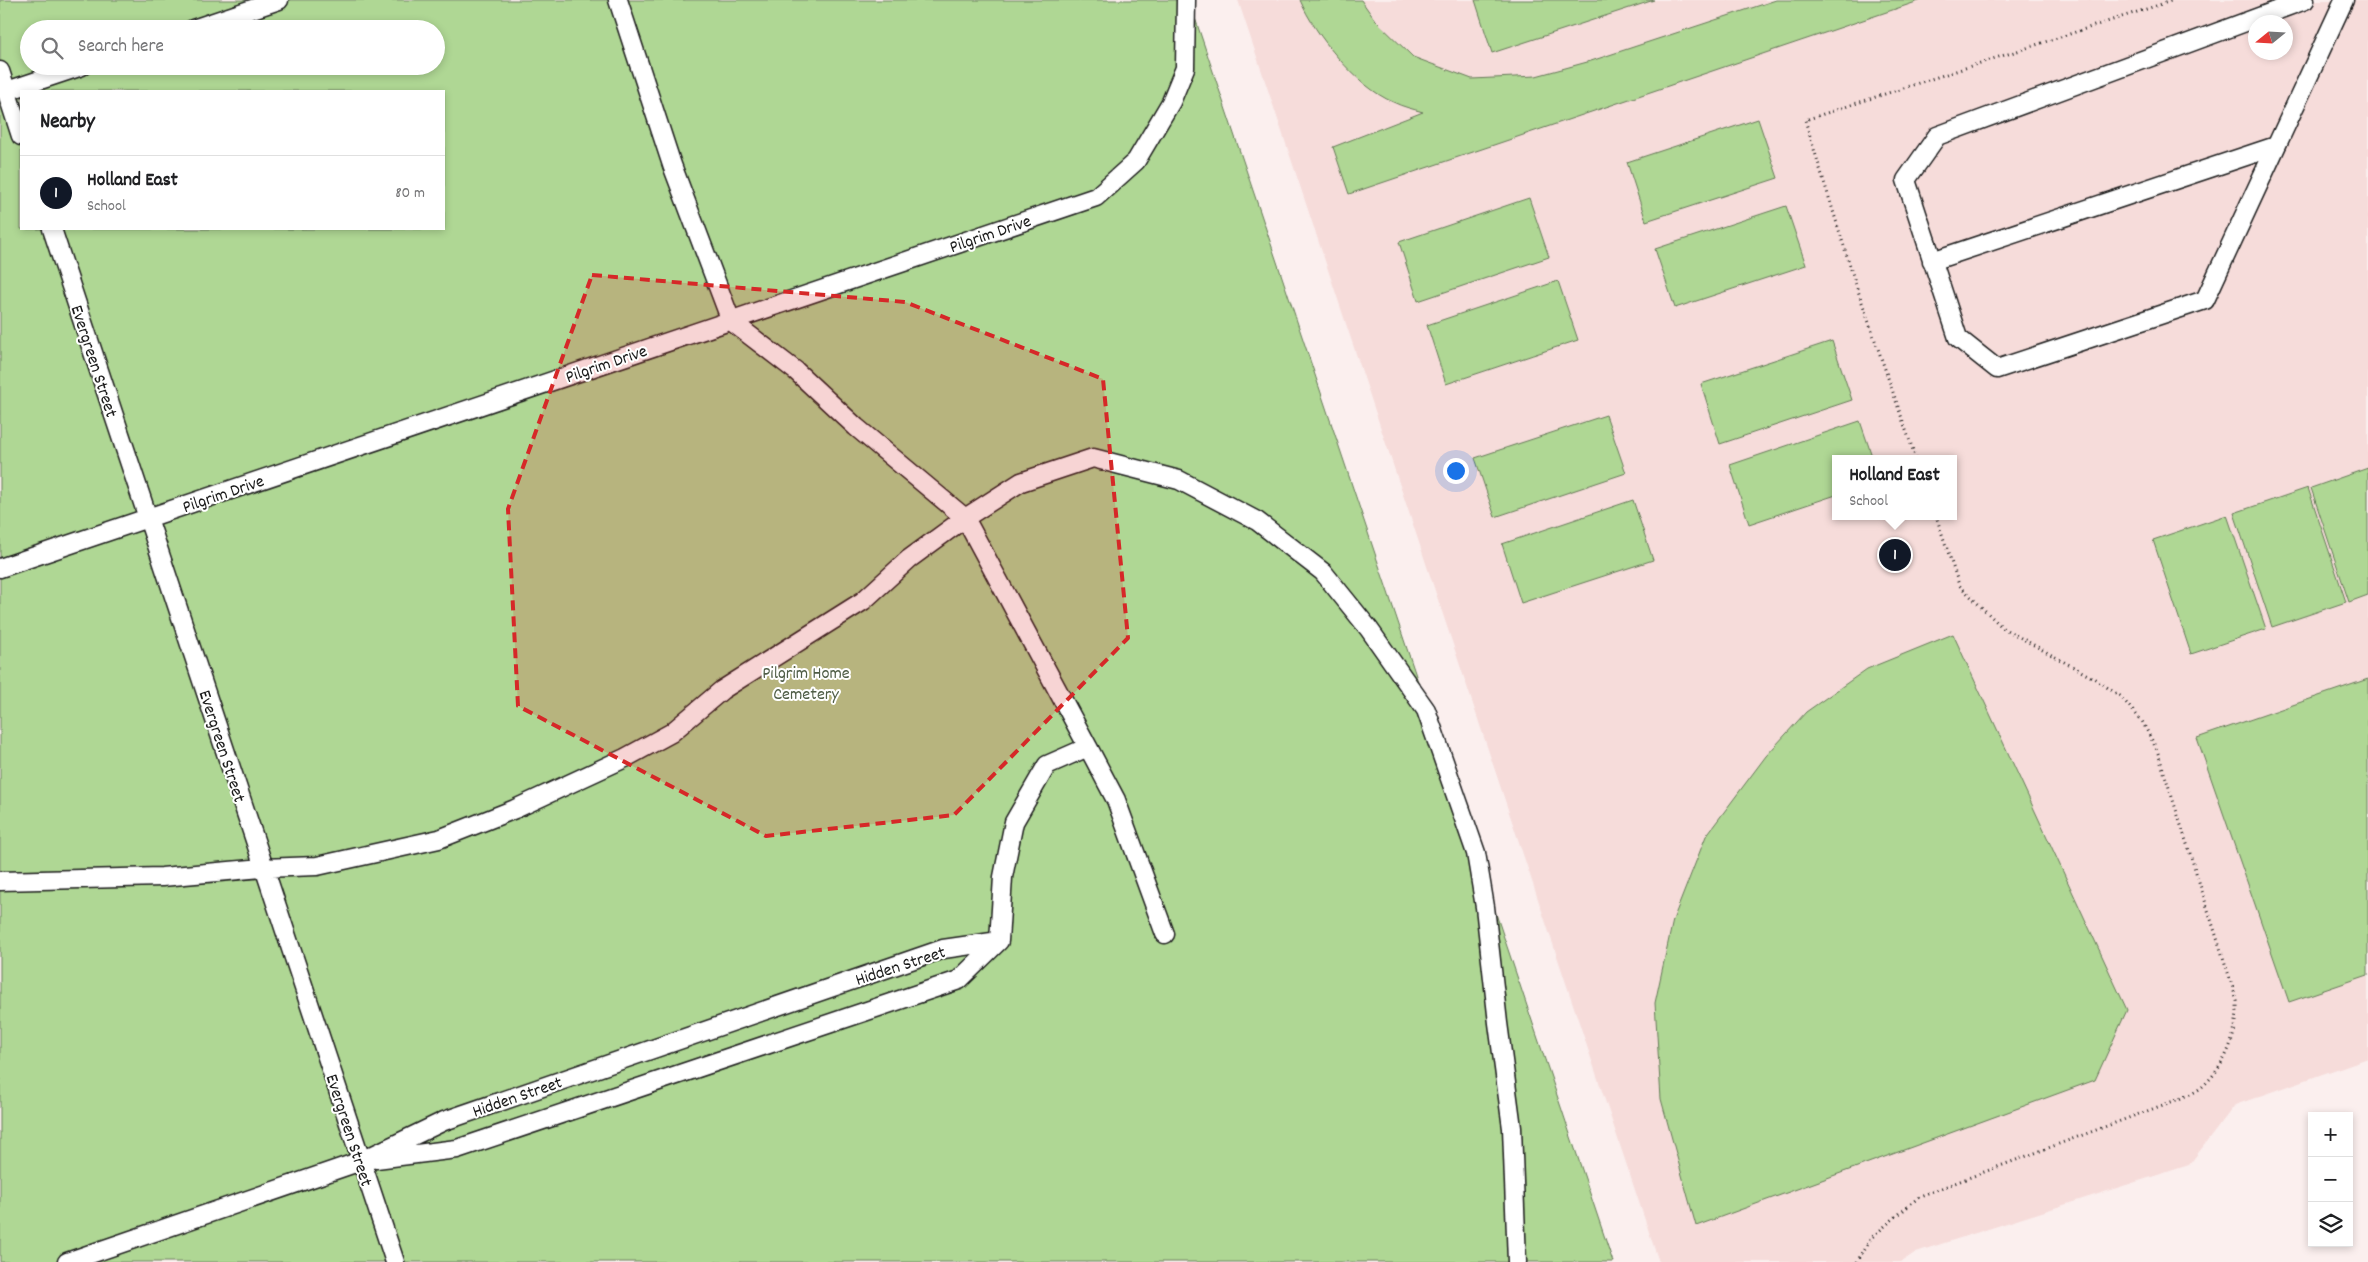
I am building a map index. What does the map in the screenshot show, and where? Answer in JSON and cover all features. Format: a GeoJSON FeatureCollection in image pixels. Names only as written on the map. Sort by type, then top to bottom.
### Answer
{"type":"FeatureCollection","features":[{"type":"Feature","properties":{"kind":"lane"},"geometry":{"type":"LineString","coordinates":[[220,20],[279,0]]}},
{"type":"Feature","properties":{"kind":"lane"},"geometry":{"type":"LineString","coordinates":[[618,0],[672,165],[731,321],[796,371],[856,426],[965,518],[1116,800],[1165,934]]}},
{"type":"Feature","properties":{"kind":"lane","name":"Pilgrim Drive"},"geometry":{"type":"LineString","coordinates":[[0,568],[1096,197],[1136,161],[1171,102],[1185,68],[1186,0]]}},
{"type":"Feature","properties":{"kind":"lane"},"geometry":{"type":"LineString","coordinates":[[2305,0],[1937,136],[1906,180],[1958,338],[1998,369],[2205,300],[2344,0]]}},
{"type":"Feature","properties":{"kind":"lane"},"geometry":{"type":"LineString","coordinates":[[0,71],[20,133]]}},
{"type":"Feature","properties":{"kind":"lane"},"geometry":{"type":"LineString","coordinates":[[7,92],[56,75]]}},
{"type":"Feature","properties":{"kind":"lane"},"geometry":{"type":"LineString","coordinates":[[1932,261],[2276,146]]}},
{"type":"Feature","properties":{"kind":"lane","name":"Evergreen Street"},"geometry":{"type":"LineString","coordinates":[[52,230],[395,1262]]}},
{"type":"Feature","properties":{"kind":"lane"},"geometry":{"type":"LineString","coordinates":[[0,881],[162,877],[264,868],[317,866],[439,839],[515,809],[625,758],[671,733],[722,690],[863,600],[909,559],[965,518],[1020,482],[1093,458],[1179,480],[1257,521],[1323,572],[1369,629],[1426,710],[1476,853],[1485,907],[1512,1128],[1517,1262]]}},
{"type":"Feature","properties":{"kind":"lane"},"geometry":{"type":"LineString","coordinates":[[999,942],[1003,877],[1014,822],[1047,765],[1088,746]]}},
{"type":"Feature","properties":{"kind":"lane","name":"Hidden Street"},"geometry":{"type":"LineString","coordinates":[[67,1262],[361,1161],[444,1121],[943,949],[999,942]]}},
{"type":"Feature","properties":{"kind":"lane","name":"Hidden Street"},"geometry":{"type":"LineString","coordinates":[[361,1161],[457,1149],[959,980],[999,942]]}},
{"type":"Feature","properties":{"kind":"path"},"geometry":{"type":"LineString","coordinates":[[1857,1262],[1871,1238],[1920,1196],[2179,1098],[2202,1087],[2221,1066],[2231,1044],[2238,1020],[2237,1001],[2157,750],[2142,721],[2120,696],[2095,679],[2003,628],[1959,584],[1937,520]]}},
{"type":"Feature","properties":{"kind":"highlighted area"},"geometry":{"type":"Polygon","coordinates":[[[592,275],[905,302],[1103,379],[1128,638],[954,815],[766,836],[518,706],[508,509],[592,275]]]}},
{"type":"Feature","properties":{"kind":"shaded area"},"geometry":{"type":"Polygon","coordinates":[[[1238,0],[2368,0],[2368,1058],[2235,1105],[2189,1165],[1916,1252],[1901,1262],[1659,1262],[1238,0]]]}},
{"type":"Feature","properties":{"kind":"green space","name":"Pilgrim Home Cemetery"},"geometry":{"type":"Polygon","coordinates":[[[0,0],[1189,0],[1613,1262],[0,1262],[0,0]]]}},
{"type":"Feature","properties":{"kind":"green space"},"geometry":{"type":"Polygon","coordinates":[[[1300,0],[1361,0],[1375,20],[1413,57],[1472,79],[1536,76],[1591,61],[1776,0],[1922,0],[1349,194],[1333,147],[1423,112],[1393,102],[1365,85],[1327,44],[1316,29],[1300,0]]]}},
{"type":"Feature","properties":{"kind":"green space"},"geometry":{"type":"Polygon","coordinates":[[[1475,0],[1654,0],[1492,53],[1475,0]]]}},
{"type":"Feature","properties":{"kind":"green space"},"geometry":{"type":"Polygon","coordinates":[[[1758,119],[1778,178],[1646,221],[1627,162],[1758,119]]]}},
{"type":"Feature","properties":{"kind":"green space"},"geometry":{"type":"Polygon","coordinates":[[[1529,198],[1549,257],[1418,301],[1399,242],[1529,198]]]}},
{"type":"Feature","properties":{"kind":"green space"},"geometry":{"type":"Polygon","coordinates":[[[1786,206],[1806,265],[1675,308],[1655,249],[1786,206]]]}},
{"type":"Feature","properties":{"kind":"green space"},"geometry":{"type":"Polygon","coordinates":[[[1558,281],[1578,340],[1446,384],[1427,325],[1558,281]]]}},
{"type":"Feature","properties":{"kind":"green space"},"geometry":{"type":"Polygon","coordinates":[[[1832,341],[1852,400],[1720,444],[1701,384],[1832,341]]]}},
{"type":"Feature","properties":{"kind":"green space"},"geometry":{"type":"Polygon","coordinates":[[[1606,415],[1626,473],[1495,517],[1475,458],[1606,415]]]}},
{"type":"Feature","properties":{"kind":"green space"},"geometry":{"type":"Polygon","coordinates":[[[1860,421],[1872,455],[1832,455],[1832,496],[1749,524],[1730,465],[1860,421]]]}},
{"type":"Feature","properties":{"kind":"green space"},"geometry":{"type":"Polygon","coordinates":[[[2368,468],[2368,595],[2349,602],[2311,488],[2368,468]]]}},
{"type":"Feature","properties":{"kind":"green space"},"geometry":{"type":"Polygon","coordinates":[[[2308,488],[2346,602],[2272,627],[2234,513],[2308,488]]]}},
{"type":"Feature","properties":{"kind":"green space"},"geometry":{"type":"Polygon","coordinates":[[[1633,500],[1653,560],[1521,603],[1502,544],[1633,500]]]}},
{"type":"Feature","properties":{"kind":"green space"},"geometry":{"type":"Polygon","coordinates":[[[2227,515],[2266,629],[2191,654],[2153,540],[2227,515]]]}},
{"type":"Feature","properties":{"kind":"green space"},"geometry":{"type":"Polygon","coordinates":[[[1953,634],[2127,1010],[2095,1080],[1696,1226],[1661,1099],[1655,1003],[1673,920],[1706,836],[1766,756],[1806,712],[1867,669],[1953,634]]]}},
{"type":"Feature","properties":{"kind":"green space"},"geometry":{"type":"Polygon","coordinates":[[[2368,679],[2368,975],[2289,1002],[2197,738],[2368,679]]]}},
{"type":"Feature","properties":{"kind":"place","name":"Holland East"},"geometry":{"type":"Point","coordinates":[1895,555]}}]}
